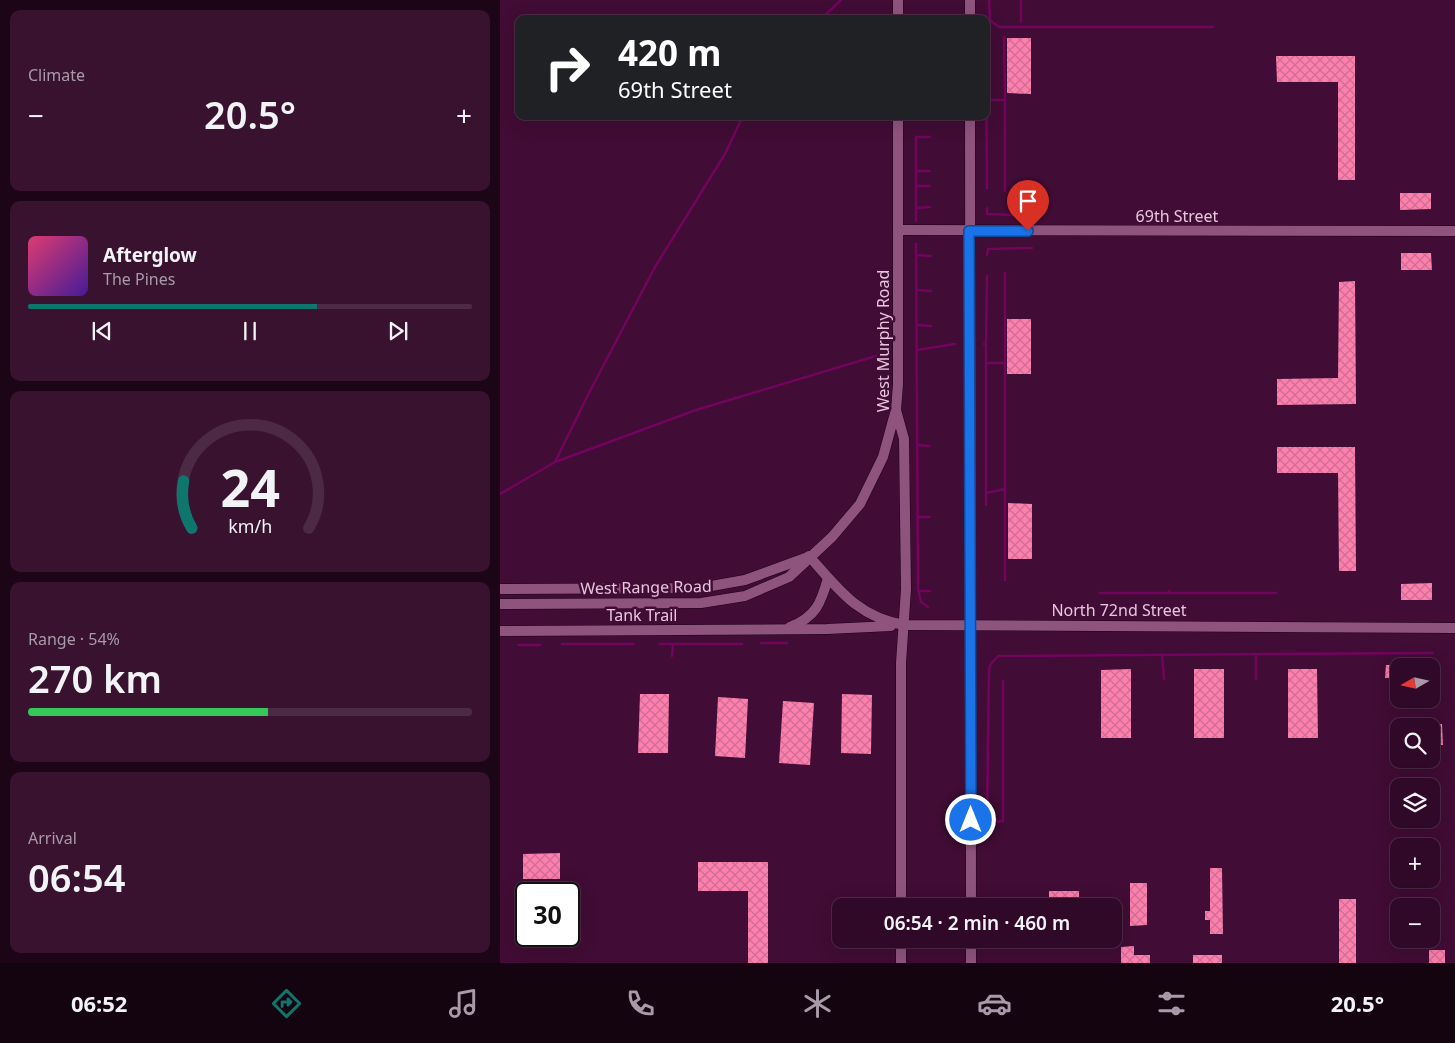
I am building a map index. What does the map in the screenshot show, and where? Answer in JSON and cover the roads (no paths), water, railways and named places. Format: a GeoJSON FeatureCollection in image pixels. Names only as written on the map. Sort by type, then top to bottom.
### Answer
{"type":"FeatureCollection","features":[{"type":"Feature","properties":{"kind":"street"},"geometry":{"type":"LineString","coordinates":[[898,0],[898,15]]}},
{"type":"Feature","properties":{"kind":"street"},"geometry":{"type":"LineString","coordinates":[[970,0],[970,15]]}},
{"type":"Feature","properties":{"kind":"street","name":"West Murphy Road"},"geometry":{"type":"LineString","coordinates":[[898,120],[898,384],[896,410],[904,439],[906,590],[901,663],[901,898]]}},
{"type":"Feature","properties":{"kind":"street"},"geometry":{"type":"LineString","coordinates":[[970,120],[971,898]]}},
{"type":"Feature","properties":{"kind":"street","name":"69th Street"},"geometry":{"type":"LineString","coordinates":[[898,230],[1455,232]]}},
{"type":"Feature","properties":{"kind":"street","name":"West Range Road"},"geometry":{"type":"LineString","coordinates":[[500,604],[679,604],[722,601],[745,596],[789,577],[809,556],[832,537],[860,504],[883,457],[896,410]]}},
{"type":"Feature","properties":{"kind":"street","name":"West Range Road"},"geometry":{"type":"LineString","coordinates":[[500,589],[700,588],[745,580],[809,556]]}},
{"type":"Feature","properties":{"kind":"street","name":"North 72nd Street"},"geometry":{"type":"LineString","coordinates":[[809,556],[855,606],[884,622],[904,625],[1455,628]]}},
{"type":"Feature","properties":{"kind":"street","name":"Tank Trail"},"geometry":{"type":"LineString","coordinates":[[785,630],[810,616],[821,603],[828,578]]}},
{"type":"Feature","properties":{"kind":"street","name":"Tank Trail"},"geometry":{"type":"LineString","coordinates":[[500,631],[785,630],[904,625]]}},
{"type":"Feature","properties":{"kind":"street"},"geometry":{"type":"LineString","coordinates":[[901,948],[901,963]]}},
{"type":"Feature","properties":{"kind":"street"},"geometry":{"type":"LineString","coordinates":[[971,948],[971,963]]}},
{"type":"Feature","properties":{"kind":"waterway"},"geometry":{"type":"LineString","coordinates":[[825,15],[841,0]]}},
{"type":"Feature","properties":{"kind":"waterway"},"geometry":{"type":"LineString","coordinates":[[989,0],[990,15]]}},
{"type":"Feature","properties":{"kind":"waterway"},"geometry":{"type":"LineString","coordinates":[[1021,0],[1021,22]]}},
{"type":"Feature","properties":{"kind":"waterway"},"geometry":{"type":"LineString","coordinates":[[990,20],[999,27],[1213,27]]}},
{"type":"Feature","properties":{"kind":"waterway"},"geometry":{"type":"LineString","coordinates":[[1004,37],[1005,100]]}},
{"type":"Feature","properties":{"kind":"waterway"},"geometry":{"type":"LineString","coordinates":[[990,100],[1005,100],[1005,191]]}},
{"type":"Feature","properties":{"kind":"waterway"},"geometry":{"type":"LineString","coordinates":[[500,494],[555,462],[655,267],[725,154],[741,120]]}},
{"type":"Feature","properties":{"kind":"waterway"},"geometry":{"type":"LineString","coordinates":[[987,120],[987,188]]}},
{"type":"Feature","properties":{"kind":"waterway"},"geometry":{"type":"LineString","coordinates":[[916,221],[916,137],[930,137]]}},
{"type":"Feature","properties":{"kind":"waterway"},"geometry":{"type":"LineString","coordinates":[[916,171],[930,171]]}},
{"type":"Feature","properties":{"kind":"waterway"},"geometry":{"type":"LineString","coordinates":[[916,186],[930,186]]}},
{"type":"Feature","properties":{"kind":"waterway"},"geometry":{"type":"LineString","coordinates":[[916,208],[930,207]]}},
{"type":"Feature","properties":{"kind":"waterway"},"geometry":{"type":"LineString","coordinates":[[987,208],[987,214],[1033,216]]}},
{"type":"Feature","properties":{"kind":"waterway"},"geometry":{"type":"LineString","coordinates":[[916,244],[918,589],[921,602],[928,607]]}},
{"type":"Feature","properties":{"kind":"waterway"},"geometry":{"type":"LineString","coordinates":[[987,255],[988,249],[1032,248]]}},
{"type":"Feature","properties":{"kind":"waterway"},"geometry":{"type":"LineString","coordinates":[[916,255],[931,256]]}},
{"type":"Feature","properties":{"kind":"waterway"},"geometry":{"type":"LineString","coordinates":[[1005,273],[1005,363]]}},
{"type":"Feature","properties":{"kind":"waterway"},"geometry":{"type":"LineString","coordinates":[[984,344],[986,344],[987,276]]}},
{"type":"Feature","properties":{"kind":"waterway"},"geometry":{"type":"LineString","coordinates":[[917,290],[931,291]]}},
{"type":"Feature","properties":{"kind":"waterway"},"geometry":{"type":"LineString","coordinates":[[917,325],[931,326]]}},
{"type":"Feature","properties":{"kind":"waterway"},"geometry":{"type":"LineString","coordinates":[[917,350],[955,344]]}},
{"type":"Feature","properties":{"kind":"waterway"},"geometry":{"type":"LineString","coordinates":[[986,344],[986,505]]}},
{"type":"Feature","properties":{"kind":"waterway"},"geometry":{"type":"LineString","coordinates":[[555,462],[696,410],[876,356]]}},
{"type":"Feature","properties":{"kind":"waterway"},"geometry":{"type":"LineString","coordinates":[[986,363],[1005,363],[1005,426]]}},
{"type":"Feature","properties":{"kind":"waterway"},"geometry":{"type":"LineString","coordinates":[[1005,427],[1005,488]]}},
{"type":"Feature","properties":{"kind":"waterway"},"geometry":{"type":"LineString","coordinates":[[917,445],[930,446]]}},
{"type":"Feature","properties":{"kind":"waterway"},"geometry":{"type":"LineString","coordinates":[[986,493],[1005,489],[1005,580]]}},
{"type":"Feature","properties":{"kind":"waterway"},"geometry":{"type":"LineString","coordinates":[[918,517],[930,517]]}},
{"type":"Feature","properties":{"kind":"waterway"},"geometry":{"type":"LineString","coordinates":[[918,591],[930,591]]}},
{"type":"Feature","properties":{"kind":"waterway"},"geometry":{"type":"LineString","coordinates":[[1100,593],[1169,593],[1169,591]]}},
{"type":"Feature","properties":{"kind":"waterway"},"geometry":{"type":"LineString","coordinates":[[1169,593],[1276,593]]}},
{"type":"Feature","properties":{"kind":"waterway"},"geometry":{"type":"LineString","coordinates":[[761,643],[787,643]]}},
{"type":"Feature","properties":{"kind":"waterway"},"geometry":{"type":"LineString","coordinates":[[562,644],[634,644]]}},
{"type":"Feature","properties":{"kind":"waterway"},"geometry":{"type":"LineString","coordinates":[[660,644],[742,644]]}},
{"type":"Feature","properties":{"kind":"waterway"},"geometry":{"type":"LineString","coordinates":[[672,656],[673,644]]}},
{"type":"Feature","properties":{"kind":"waterway"},"geometry":{"type":"LineString","coordinates":[[518,645],[540,645]]}},
{"type":"Feature","properties":{"kind":"waterway"},"geometry":{"type":"LineString","coordinates":[[987,812],[989,672],[990,665],[998,656],[1433,653]]}},
{"type":"Feature","properties":{"kind":"waterway"},"geometry":{"type":"LineString","coordinates":[[1162,654],[1164,679]]}},
{"type":"Feature","properties":{"kind":"waterway"},"geometry":{"type":"LineString","coordinates":[[1256,654],[1256,679]]}},
{"type":"Feature","properties":{"kind":"waterway"},"geometry":{"type":"LineString","coordinates":[[987,808],[998,822],[1003,821],[1003,681]]}}]}
